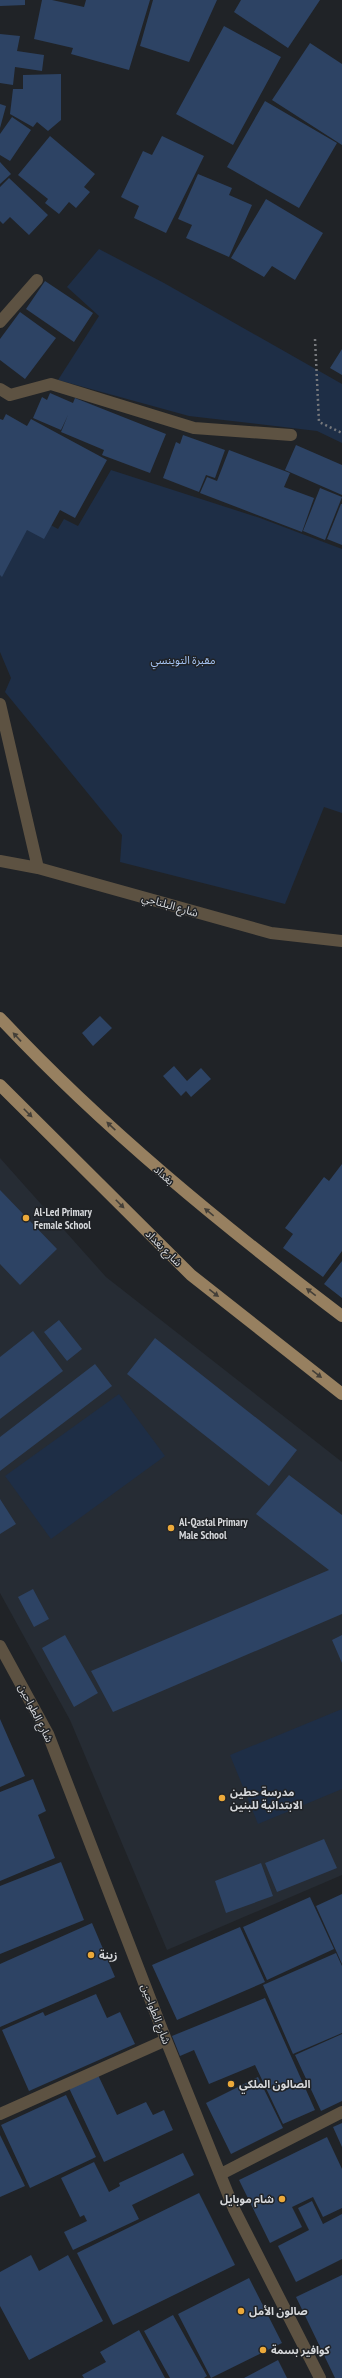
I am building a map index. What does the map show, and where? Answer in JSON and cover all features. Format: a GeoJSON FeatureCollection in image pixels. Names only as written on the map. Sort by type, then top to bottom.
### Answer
{"type":"FeatureCollection","features":[{"type":"Feature","properties":{"kind":"main road","name":"بغداد"},"geometry":{"type":"LineString","coordinates":[[0,1018],[33,1053],[170,1180],[342,1316]]}},
{"type":"Feature","properties":{"kind":"main road","name":"شارع بغداد"},"geometry":{"type":"LineString","coordinates":[[0,1085],[191,1275],[342,1394]]}},
{"type":"Feature","properties":{"kind":"street"},"geometry":{"type":"LineString","coordinates":[[0,322],[37,280]]}},
{"type":"Feature","properties":{"kind":"street"},"geometry":{"type":"LineString","coordinates":[[0,389],[10,395],[51,384],[194,428],[291,435]]}},
{"type":"Feature","properties":{"kind":"street"},"geometry":{"type":"LineString","coordinates":[[0,704],[38,868]]}},
{"type":"Feature","properties":{"kind":"street","name":"شارع البلتاجي"},"geometry":{"type":"LineString","coordinates":[[0,861],[38,868],[271,933],[342,941]]}},
{"type":"Feature","properties":{"kind":"street","name":"شارع الطواحين"},"geometry":{"type":"LineString","coordinates":[[0,1646],[48,1734],[166,2040],[234,2209],[320,2378]]}},
{"type":"Feature","properties":{"kind":"street"},"geometry":{"type":"LineString","coordinates":[[0,2114],[166,2040]]}},
{"type":"Feature","properties":{"kind":"street"},"geometry":{"type":"LineString","coordinates":[[221,2174],[342,2112]]}},
{"type":"Feature","properties":{"kind":"path"},"geometry":{"type":"LineString","coordinates":[[315,339],[319,422],[342,433]]}},
{"type":"Feature","properties":{"kind":"shaded area"},"geometry":{"type":"Polygon","coordinates":[[[0,1158],[106,1277],[342,1462],[342,1875],[167,1950],[70,1720],[0,1593],[0,1158]]]}},
{"type":"Feature","properties":{"kind":"green space"},"geometry":{"type":"Polygon","coordinates":[[[99,249],[164,283],[342,384],[342,443],[317,431],[189,416],[58,380],[99,316],[67,287],[99,249]]]}},
{"type":"Feature","properties":{"kind":"green space","name":"مقبرة التوينسي"},"geometry":{"type":"Polygon","coordinates":[[[111,470],[260,518],[342,549],[342,813],[324,807],[285,904],[120,862],[122,835],[5,692],[11,678],[0,652],[0,552],[25,511],[58,529],[64,519],[78,526],[111,470]]]}},
{"type":"Feature","properties":{"kind":"green space"},"geometry":{"type":"Polygon","coordinates":[[[119,1394],[165,1456],[51,1539],[5,1476],[119,1394]]]}},
{"type":"Feature","properties":{"kind":"green space"},"geometry":{"type":"Polygon","coordinates":[[[342,1709],[342,1789],[258,1824],[230,1755],[342,1709]]]}},
{"type":"Feature","properties":{"kind":"building"},"geometry":{"type":"Polygon","coordinates":[[[0,0],[25,0],[25,5],[0,6],[0,0]]]}},
{"type":"Feature","properties":{"kind":"building"},"geometry":{"type":"Polygon","coordinates":[[[42,0],[52,0],[84,7],[86,0],[150,0],[129,70],[71,54],[73,48],[34,39],[42,0]]]}},
{"type":"Feature","properties":{"kind":"building"},"geometry":{"type":"Polygon","coordinates":[[[153,0],[217,0],[189,62],[140,46],[153,0]]]}},
{"type":"Feature","properties":{"kind":"building"},"geometry":{"type":"Polygon","coordinates":[[[241,0],[320,0],[288,48],[234,12],[241,0]]]}},
{"type":"Feature","properties":{"kind":"building"},"geometry":{"type":"Polygon","coordinates":[[[224,26],[281,57],[233,145],[176,114],[224,26]]]}},
{"type":"Feature","properties":{"kind":"building"},"geometry":{"type":"Polygon","coordinates":[[[0,34],[20,36],[17,51],[44,55],[42,71],[15,67],[13,85],[0,83],[0,34]]]}},
{"type":"Feature","properties":{"kind":"building"},"geometry":{"type":"Polygon","coordinates":[[[310,43],[342,64],[342,145],[272,100],[310,43]]]}},
{"type":"Feature","properties":{"kind":"building"},"geometry":{"type":"Polygon","coordinates":[[[61,74],[61,120],[48,131],[37,122],[33,127],[10,114],[13,89],[23,89],[23,75],[61,74]]]}},
{"type":"Feature","properties":{"kind":"building"},"geometry":{"type":"Polygon","coordinates":[[[265,101],[337,143],[299,208],[227,167],[265,101]]]}},
{"type":"Feature","properties":{"kind":"building"},"geometry":{"type":"Polygon","coordinates":[[[0,104],[6,106],[0,128],[0,104]]]}},
{"type":"Feature","properties":{"kind":"building"},"geometry":{"type":"Polygon","coordinates":[[[12,117],[31,130],[10,161],[0,155],[0,134],[12,117]]]}},
{"type":"Feature","properties":{"kind":"building"},"geometry":{"type":"Polygon","coordinates":[[[50,136],[95,174],[84,187],[90,192],[76,208],[69,202],[59,214],[45,203],[48,199],[18,175],[50,136]]]}},
{"type":"Feature","properties":{"kind":"building"},"geometry":{"type":"Polygon","coordinates":[[[162,136],[204,156],[166,233],[134,218],[139,206],[121,197],[143,151],[152,155],[162,136]]]}},
{"type":"Feature","properties":{"kind":"building"},"geometry":{"type":"Polygon","coordinates":[[[0,162],[11,174],[0,184],[0,162]]]}},
{"type":"Feature","properties":{"kind":"building"},"geometry":{"type":"Polygon","coordinates":[[[198,174],[232,188],[229,195],[252,205],[229,257],[186,238],[192,225],[178,219],[198,174]]]}},
{"type":"Feature","properties":{"kind":"building"},"geometry":{"type":"Polygon","coordinates":[[[9,178],[48,215],[29,235],[10,217],[3,224],[0,221],[0,187],[9,178]]]}},
{"type":"Feature","properties":{"kind":"building"},"geometry":{"type":"Polygon","coordinates":[[[266,199],[323,233],[295,280],[272,266],[264,277],[231,258],[266,199]]]}},
{"type":"Feature","properties":{"kind":"building"},"geometry":{"type":"Polygon","coordinates":[[[45,281],[93,313],[74,342],[26,309],[45,281]]]}},
{"type":"Feature","properties":{"kind":"building"},"geometry":{"type":"Polygon","coordinates":[[[20,312],[56,338],[25,379],[0,360],[0,339],[20,312]]]}},
{"type":"Feature","properties":{"kind":"building"},"geometry":{"type":"Polygon","coordinates":[[[342,349],[342,375],[330,368],[342,349]]]}},
{"type":"Feature","properties":{"kind":"building"},"geometry":{"type":"Polygon","coordinates":[[[50,393],[73,403],[75,398],[166,434],[150,473],[102,455],[104,450],[61,432],[68,415],[61,430],[33,418],[42,397],[47,400],[50,393]]]}},
{"type":"Feature","properties":{"kind":"building"},"geometry":{"type":"Polygon","coordinates":[[[6,414],[27,426],[31,419],[107,460],[75,518],[60,510],[44,539],[27,530],[2,577],[0,575],[0,419],[3,420],[6,414]]]}},
{"type":"Feature","properties":{"kind":"building"},"geometry":{"type":"Polygon","coordinates":[[[183,435],[225,450],[215,478],[206,475],[199,492],[163,478],[176,442],[180,444],[183,435]]]}},
{"type":"Feature","properties":{"kind":"building"},"geometry":{"type":"Polygon","coordinates":[[[296,445],[342,465],[342,495],[285,470],[296,445]]]}},
{"type":"Feature","properties":{"kind":"building"},"geometry":{"type":"Polygon","coordinates":[[[229,450],[290,473],[284,487],[314,498],[302,532],[200,493],[207,477],[217,481],[229,450]]]}},
{"type":"Feature","properties":{"kind":"building"},"geometry":{"type":"Polygon","coordinates":[[[320,488],[342,497],[325,540],[303,531],[320,488]]]}},
{"type":"Feature","properties":{"kind":"building"},"geometry":{"type":"Polygon","coordinates":[[[342,504],[342,545],[327,539],[342,504]]]}},
{"type":"Feature","properties":{"kind":"building"},"geometry":{"type":"Polygon","coordinates":[[[100,1016],[112,1028],[93,1046],[82,1033],[100,1016]]]}},
{"type":"Feature","properties":{"kind":"building"},"geometry":{"type":"Polygon","coordinates":[[[174,1066],[187,1081],[201,1068],[211,1079],[191,1097],[186,1091],[181,1096],[163,1076],[174,1066]]]}},
{"type":"Feature","properties":{"kind":"building"},"geometry":{"type":"Polygon","coordinates":[[[342,1164],[342,1251],[323,1277],[283,1248],[293,1234],[285,1228],[324,1177],[329,1181],[342,1164]]]}},
{"type":"Feature","properties":{"kind":"building"},"geometry":{"type":"Polygon","coordinates":[[[0,1190],[57,1249],[20,1285],[0,1264],[0,1190]]]}},
{"type":"Feature","properties":{"kind":"building"},"geometry":{"type":"Polygon","coordinates":[[[342,1261],[342,1298],[324,1284],[342,1261]]]}},
{"type":"Feature","properties":{"kind":"building"},"geometry":{"type":"Polygon","coordinates":[[[59,1320],[82,1349],[67,1361],[44,1332],[59,1320]]]}},
{"type":"Feature","properties":{"kind":"building"},"geometry":{"type":"Polygon","coordinates":[[[33,1331],[63,1371],[0,1419],[0,1357],[33,1331]]]}},
{"type":"Feature","properties":{"kind":"building"},"geometry":{"type":"Polygon","coordinates":[[[155,1338],[297,1450],[269,1486],[127,1374],[155,1338]]]}},
{"type":"Feature","properties":{"kind":"building"},"geometry":{"type":"Polygon","coordinates":[[[95,1364],[112,1386],[0,1471],[0,1437],[95,1364]]]}},
{"type":"Feature","properties":{"kind":"building"},"geometry":{"type":"Polygon","coordinates":[[[289,1475],[342,1515],[342,1614],[113,1712],[91,1671],[329,1570],[256,1514],[289,1475]]]}},
{"type":"Feature","properties":{"kind":"building"},"geometry":{"type":"Polygon","coordinates":[[[0,1499],[16,1524],[0,1534],[0,1499]]]}},
{"type":"Feature","properties":{"kind":"building"},"geometry":{"type":"Polygon","coordinates":[[[33,1589],[49,1619],[34,1627],[18,1597],[33,1589]]]}},
{"type":"Feature","properties":{"kind":"building"},"geometry":{"type":"Polygon","coordinates":[[[65,1635],[98,1693],[74,1707],[42,1648],[65,1635]]]}},
{"type":"Feature","properties":{"kind":"building"},"geometry":{"type":"Polygon","coordinates":[[[342,1635],[342,1663],[332,1640],[342,1635]]]}},
{"type":"Feature","properties":{"kind":"building"},"geometry":{"type":"Polygon","coordinates":[[[0,1719],[25,1776],[0,1787],[0,1719]]]}},
{"type":"Feature","properties":{"kind":"building"},"geometry":{"type":"Polygon","coordinates":[[[33,1779],[46,1811],[38,1815],[55,1858],[0,1881],[0,1792],[33,1779]]]}},
{"type":"Feature","properties":{"kind":"building"},"geometry":{"type":"Polygon","coordinates":[[[324,1839],[337,1868],[277,1892],[265,1863],[324,1839]]]}},
{"type":"Feature","properties":{"kind":"building"},"geometry":{"type":"Polygon","coordinates":[[[61,1862],[84,1920],[0,1954],[0,1886],[61,1862]]]}},
{"type":"Feature","properties":{"kind":"building"},"geometry":{"type":"Polygon","coordinates":[[[261,1863],[273,1896],[226,1913],[215,1881],[261,1863]]]}},
{"type":"Feature","properties":{"kind":"building"},"geometry":{"type":"Polygon","coordinates":[[[342,1894],[342,1964],[316,1906],[342,1894]]]}},
{"type":"Feature","properties":{"kind":"building"},"geometry":{"type":"Polygon","coordinates":[[[310,1897],[334,1949],[267,1980],[243,1927],[310,1897]]]}},
{"type":"Feature","properties":{"kind":"building"},"geometry":{"type":"Polygon","coordinates":[[[92,1923],[115,1977],[0,2027],[0,1964],[92,1923]]]}},
{"type":"Feature","properties":{"kind":"building"},"geometry":{"type":"Polygon","coordinates":[[[240,1927],[265,1982],[177,2020],[152,1965],[240,1927]]]}},
{"type":"Feature","properties":{"kind":"building"},"geometry":{"type":"Polygon","coordinates":[[[336,1953],[342,1966],[342,2033],[293,2054],[263,1985],[336,1953]]]}},
{"type":"Feature","properties":{"kind":"building"},"geometry":{"type":"Polygon","coordinates":[[[96,1994],[107,2018],[120,2012],[135,2044],[29,2091],[2,2030],[43,2012],[45,2016],[96,1994]]]}},
{"type":"Feature","properties":{"kind":"building"},"geometry":{"type":"Polygon","coordinates":[[[265,1998],[315,2110],[283,2124],[255,2065],[209,2084],[194,2050],[180,2056],[172,2036],[265,1998]]]}},
{"type":"Feature","properties":{"kind":"building"},"geometry":{"type":"Polygon","coordinates":[[[342,2034],[342,2101],[321,2111],[295,2055],[342,2034]]]}},
{"type":"Feature","properties":{"kind":"building"},"geometry":{"type":"Polygon","coordinates":[[[98,2075],[117,2115],[146,2102],[153,2115],[164,2110],[173,2130],[104,2162],[69,2088],[98,2075]]]}},
{"type":"Feature","properties":{"kind":"building"},"geometry":{"type":"Polygon","coordinates":[[[258,2077],[283,2128],[231,2154],[206,2103],[258,2077]]]}},
{"type":"Feature","properties":{"kind":"building"},"geometry":{"type":"Polygon","coordinates":[[[66,2095],[96,2157],[30,2188],[1,2125],[66,2095]]]}},
{"type":"Feature","properties":{"kind":"building"},"geometry":{"type":"Polygon","coordinates":[[[342,2123],[342,2147],[333,2127],[342,2123]]]}},
{"type":"Feature","properties":{"kind":"building"},"geometry":{"type":"Polygon","coordinates":[[[0,2135],[25,2186],[0,2197],[0,2135]]]}},
{"type":"Feature","properties":{"kind":"building"},"geometry":{"type":"Polygon","coordinates":[[[327,2137],[342,2169],[342,2208],[323,2217],[313,2197],[292,2207],[302,2227],[270,2243],[239,2180],[327,2137]]]}},
{"type":"Feature","properties":{"kind":"building"},"geometry":{"type":"Polygon","coordinates":[[[183,2153],[194,2175],[132,2205],[139,2219],[73,2250],[64,2232],[87,2221],[84,2215],[80,2217],[61,2178],[94,2162],[109,2192],[120,2186],[119,2183],[183,2153]]]}},
{"type":"Feature","properties":{"kind":"building"},"geometry":{"type":"Polygon","coordinates":[[[199,2193],[235,2265],[113,2325],[77,2253],[199,2193]]]}},
{"type":"Feature","properties":{"kind":"building"},"geometry":{"type":"Polygon","coordinates":[[[312,2201],[323,2224],[342,2214],[342,2259],[296,2282],[278,2246],[309,2230],[298,2208],[312,2201]]]}},
{"type":"Feature","properties":{"kind":"building"},"geometry":{"type":"Polygon","coordinates":[[[31,2255],[39,2271],[68,2255],[103,2321],[29,2360],[0,2306],[0,2272],[31,2255]]]}},
{"type":"Feature","properties":{"kind":"building"},"geometry":{"type":"Polygon","coordinates":[[[342,2275],[342,2378],[335,2378],[296,2297],[342,2275]]]}},
{"type":"Feature","properties":{"kind":"building"},"geometry":{"type":"Polygon","coordinates":[[[249,2278],[282,2343],[211,2378],[178,2314],[249,2278]]]}},
{"type":"Feature","properties":{"kind":"building"},"geometry":{"type":"Polygon","coordinates":[[[173,2315],[207,2376],[204,2378],[170,2378],[144,2331],[173,2315]]]}},
{"type":"Feature","properties":{"kind":"building"},"geometry":{"type":"Polygon","coordinates":[[[139,2330],[165,2378],[84,2378],[82,2375],[106,2362],[100,2352],[139,2330]]]}},
{"type":"Feature","properties":{"kind":"building"},"geometry":{"type":"Polygon","coordinates":[[[278,2360],[287,2378],[244,2378],[278,2360]]]}},
{"type":"Feature","properties":{"kind":"place","name":"Al-Led Primary Female School"},"geometry":{"type":"Point","coordinates":[26,1218]}},
{"type":"Feature","properties":{"kind":"place","name":"Al-Qastal Primary Male School"},"geometry":{"type":"Point","coordinates":[171,1528]}},
{"type":"Feature","properties":{"kind":"place","name":"مدرسة حطين الابتدائية للبنين"},"geometry":{"type":"Point","coordinates":[222,1798]}},
{"type":"Feature","properties":{"kind":"place","name":"زينة"},"geometry":{"type":"Point","coordinates":[91,1955]}},
{"type":"Feature","properties":{"kind":"place","name":"الصالون الملكي"},"geometry":{"type":"Point","coordinates":[231,2084]}},
{"type":"Feature","properties":{"kind":"place","name":"شام موبايل"},"geometry":{"type":"Point","coordinates":[282,2199]}},
{"type":"Feature","properties":{"kind":"place","name":"صالون الأمل"},"geometry":{"type":"Point","coordinates":[241,2311]}},
{"type":"Feature","properties":{"kind":"place","name":"كوافير بسمة"},"geometry":{"type":"Point","coordinates":[263,2350]}}]}
